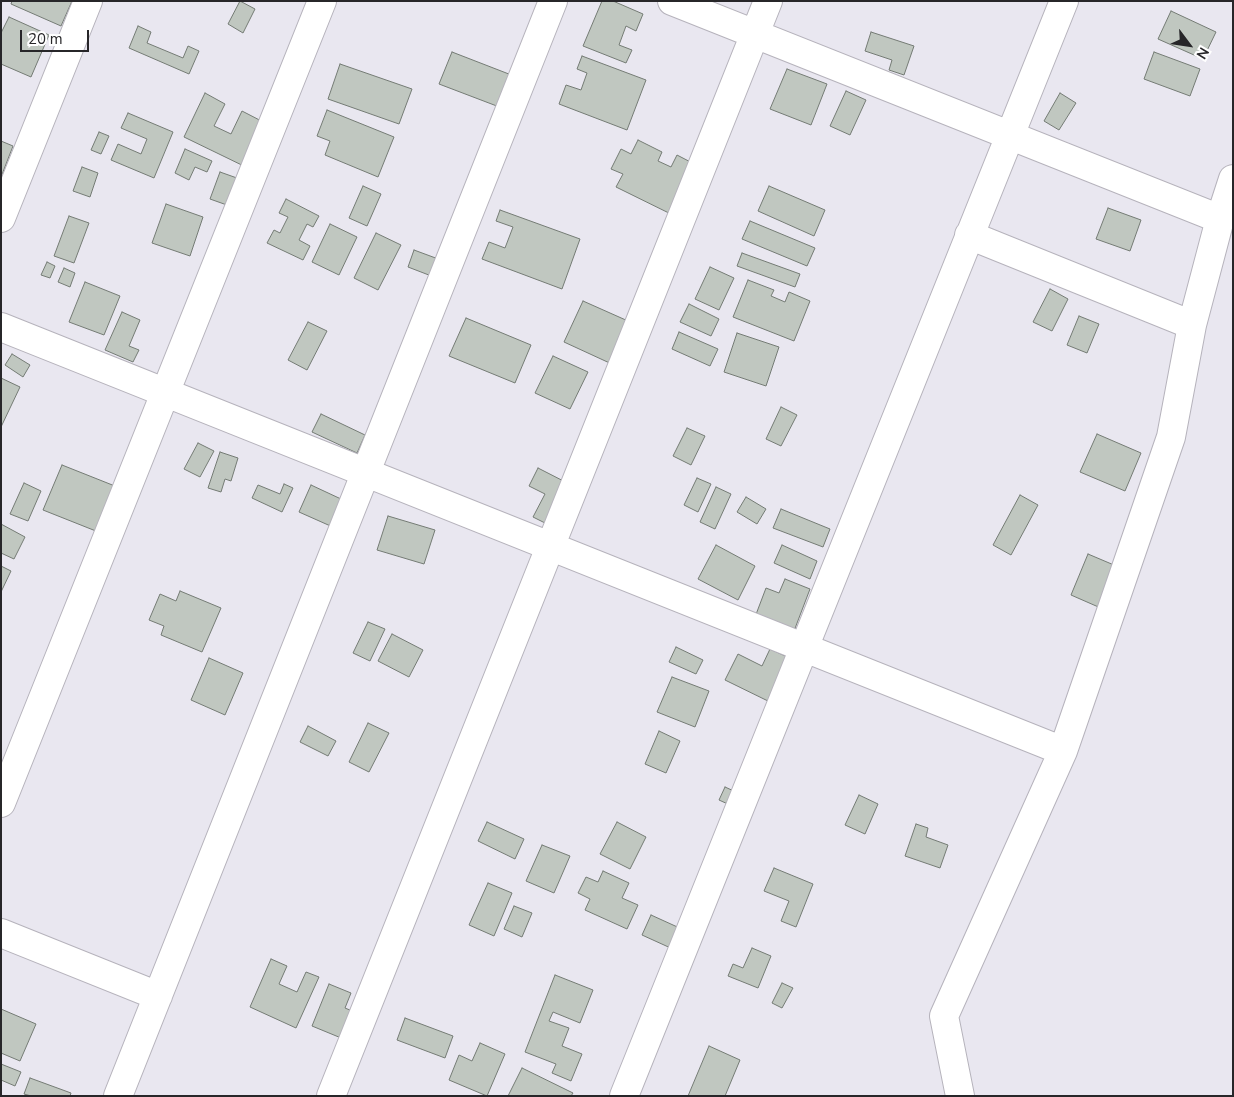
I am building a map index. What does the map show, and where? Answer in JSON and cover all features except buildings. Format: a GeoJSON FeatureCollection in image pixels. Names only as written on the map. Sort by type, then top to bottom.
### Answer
{"type":"FeatureCollection","features":[{"type":"Feature","properties":{"kind":"street"},"geometry":{"type":"LineString","coordinates":[[1,218],[88,1]]}},
{"type":"Feature","properties":{"kind":"street"},"geometry":{"type":"LineString","coordinates":[[1,803],[322,1]]}},
{"type":"Feature","properties":{"kind":"street"},"geometry":{"type":"LineString","coordinates":[[118,1096],[553,1]]}},
{"type":"Feature","properties":{"kind":"street"},"geometry":{"type":"LineString","coordinates":[[672,1],[1220,219]]}},
{"type":"Feature","properties":{"kind":"street"},"geometry":{"type":"LineString","coordinates":[[332,1096],[768,1]]}},
{"type":"Feature","properties":{"kind":"street"},"geometry":{"type":"LineString","coordinates":[[624,1096],[1064,1]]}},
{"type":"Feature","properties":{"kind":"street"},"geometry":{"type":"LineString","coordinates":[[960,1096],[944,1016],[1063,751],[1171,436],[1192,325],[1220,219],[1233,178]]}},
{"type":"Feature","properties":{"kind":"street"},"geometry":{"type":"LineString","coordinates":[[970,235],[1192,325]]}},
{"type":"Feature","properties":{"kind":"street"},"geometry":{"type":"LineString","coordinates":[[1,327],[365,474],[1063,751]]}},
{"type":"Feature","properties":{"kind":"street"},"geometry":{"type":"LineString","coordinates":[[1,932],[158,996]]}}]}
